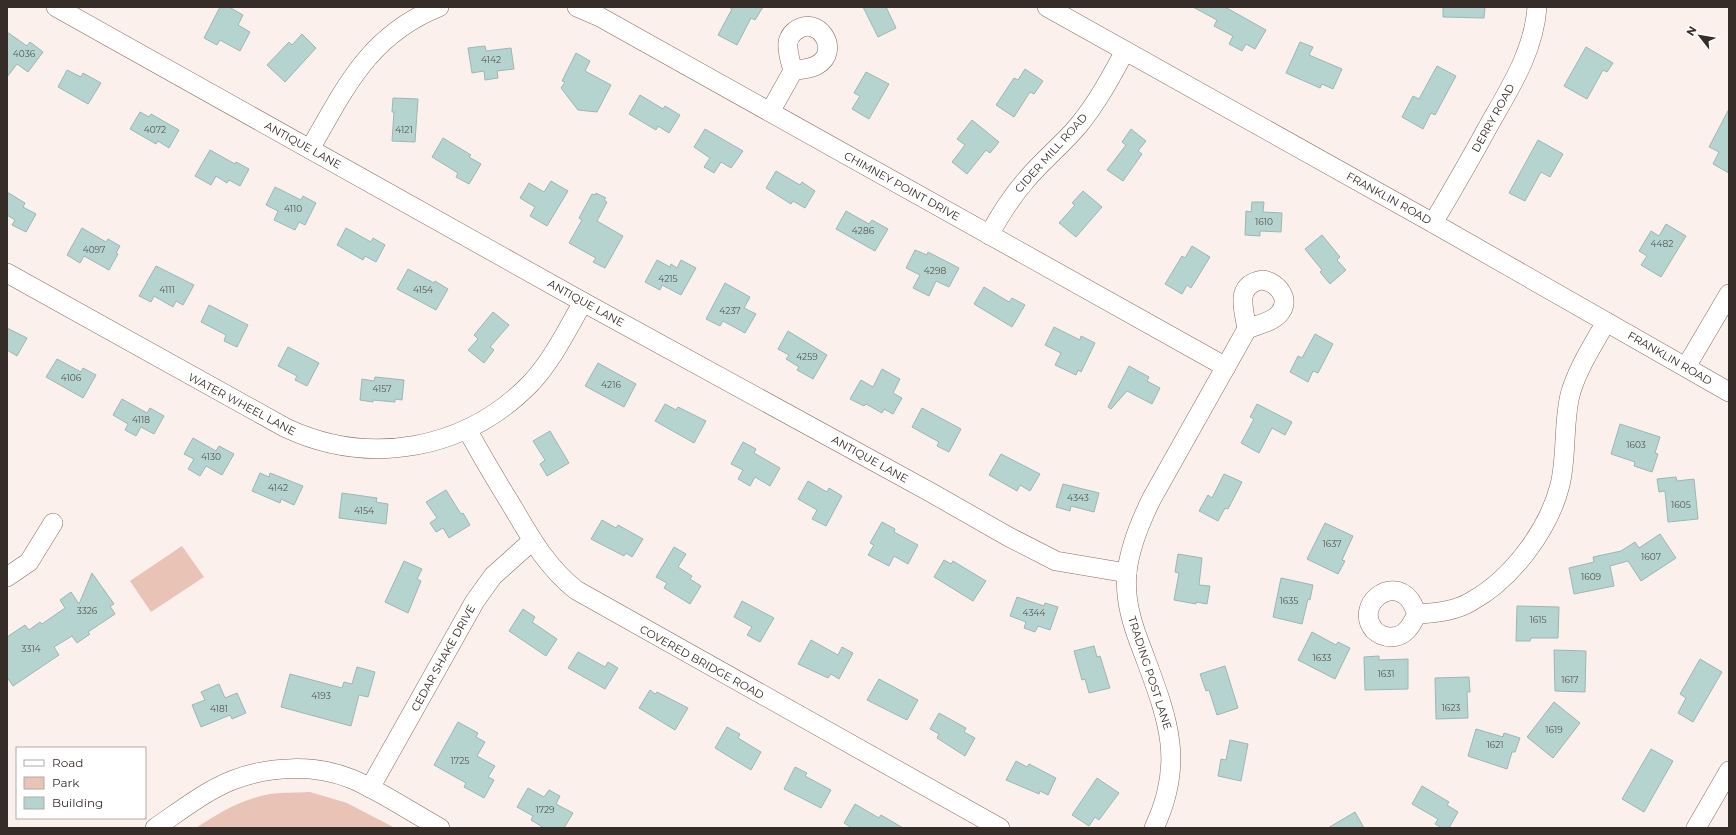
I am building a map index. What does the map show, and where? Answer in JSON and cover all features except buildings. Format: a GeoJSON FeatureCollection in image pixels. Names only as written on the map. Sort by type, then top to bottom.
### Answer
{"type":"FeatureCollection","features":[{"type":"Feature","properties":{"kind":"street","name":"ANTIQUE LANE"},"geometry":{"type":"LineString","coordinates":[[56,7],[583,302],[1035,551],[1056,561],[1127,573]]}},
{"type":"Feature","properties":{"kind":"street"},"geometry":{"type":"LineString","coordinates":[[310,149],[350,80],[367,58],[391,35],[423,14],[439,7]]}},
{"type":"Feature","properties":{"kind":"street","name":"CHIMNEY POINT DRIVE"},"geometry":{"type":"LineString","coordinates":[[577,7],[600,17],[1226,367]]}},
{"type":"Feature","properties":{"kind":"street","name":"FRANKLIN ROAD"},"geometry":{"type":"LineString","coordinates":[[1047,7],[1434,223],[1729,392]]}},
{"type":"Feature","properties":{"kind":"street","name":"DERRY ROAD"},"geometry":{"type":"LineString","coordinates":[[1434,223],[1518,73],[1532,38],[1537,7]]}},
{"type":"Feature","properties":{"kind":"street","name":"CIDER MILL ROAD"},"geometry":{"type":"LineString","coordinates":[[989,235],[1014,194],[1027,178],[1077,127],[1087,114],[1101,94],[1125,51]]}},
{"type":"Feature","properties":{"kind":"street"},"geometry":{"type":"LineString","coordinates":[[770,112],[793,71]]}},
{"type":"Feature","properties":{"kind":"street","name":"WATER WHEEL LANE"},"geometry":{"type":"LineString","coordinates":[[7,273],[262,416],[300,435],[330,444],[362,449],[395,448],[425,443],[466,429],[488,418],[511,402],[531,382],[556,350],[583,302]]}},
{"type":"Feature","properties":{"kind":"street"},"geometry":{"type":"LineString","coordinates":[[1686,367],[1729,294]]}},
{"type":"Feature","properties":{"kind":"street"},"geometry":{"type":"LineString","coordinates":[[1417,614],[1449,610],[1472,602],[1508,574],[1543,526],[1553,506],[1560,485],[1567,410],[1572,388],[1606,322]]}},
{"type":"Feature","properties":{"kind":"street","name":"TRADING POST LANE"},"geometry":{"type":"LineString","coordinates":[[1154,828],[1160,816],[1170,782],[1170,740],[1156,688],[1131,617],[1127,594],[1127,573],[1131,551],[1139,525],[1247,329]]}},
{"type":"Feature","properties":{"kind":"street","name":"COVERED BRIDGE ROAD"},"geometry":{"type":"LineString","coordinates":[[466,429],[532,542],[550,566],[563,580],[590,599],[1000,828]]}},
{"type":"Feature","properties":{"kind":"street"},"geometry":{"type":"LineString","coordinates":[[7,577],[29,562],[53,523]]}},
{"type":"Feature","properties":{"kind":"street","name":"CEDAR SHAKE DRIVE"},"geometry":{"type":"LineString","coordinates":[[370,788],[475,601],[494,576],[532,542]]}},
{"type":"Feature","properties":{"kind":"street"},"geometry":{"type":"LineString","coordinates":[[155,828],[220,786],[233,780],[261,772],[295,769],[323,771],[353,780],[370,788],[440,828]]}},
{"type":"Feature","properties":{"kind":"street"},"geometry":{"type":"LineString","coordinates":[[1696,828],[1729,770]]}},
{"type":"Feature","properties":{"kind":"green space"},"geometry":{"type":"Polygon","coordinates":[[[182,546],[204,577],[151,612],[130,581],[182,546]]]}},
{"type":"Feature","properties":{"kind":"green space"},"geometry":{"type":"Polygon","coordinates":[[[310,792],[347,803],[395,828],[196,828],[222,812],[250,799],[275,793],[310,792]]]}}]}
